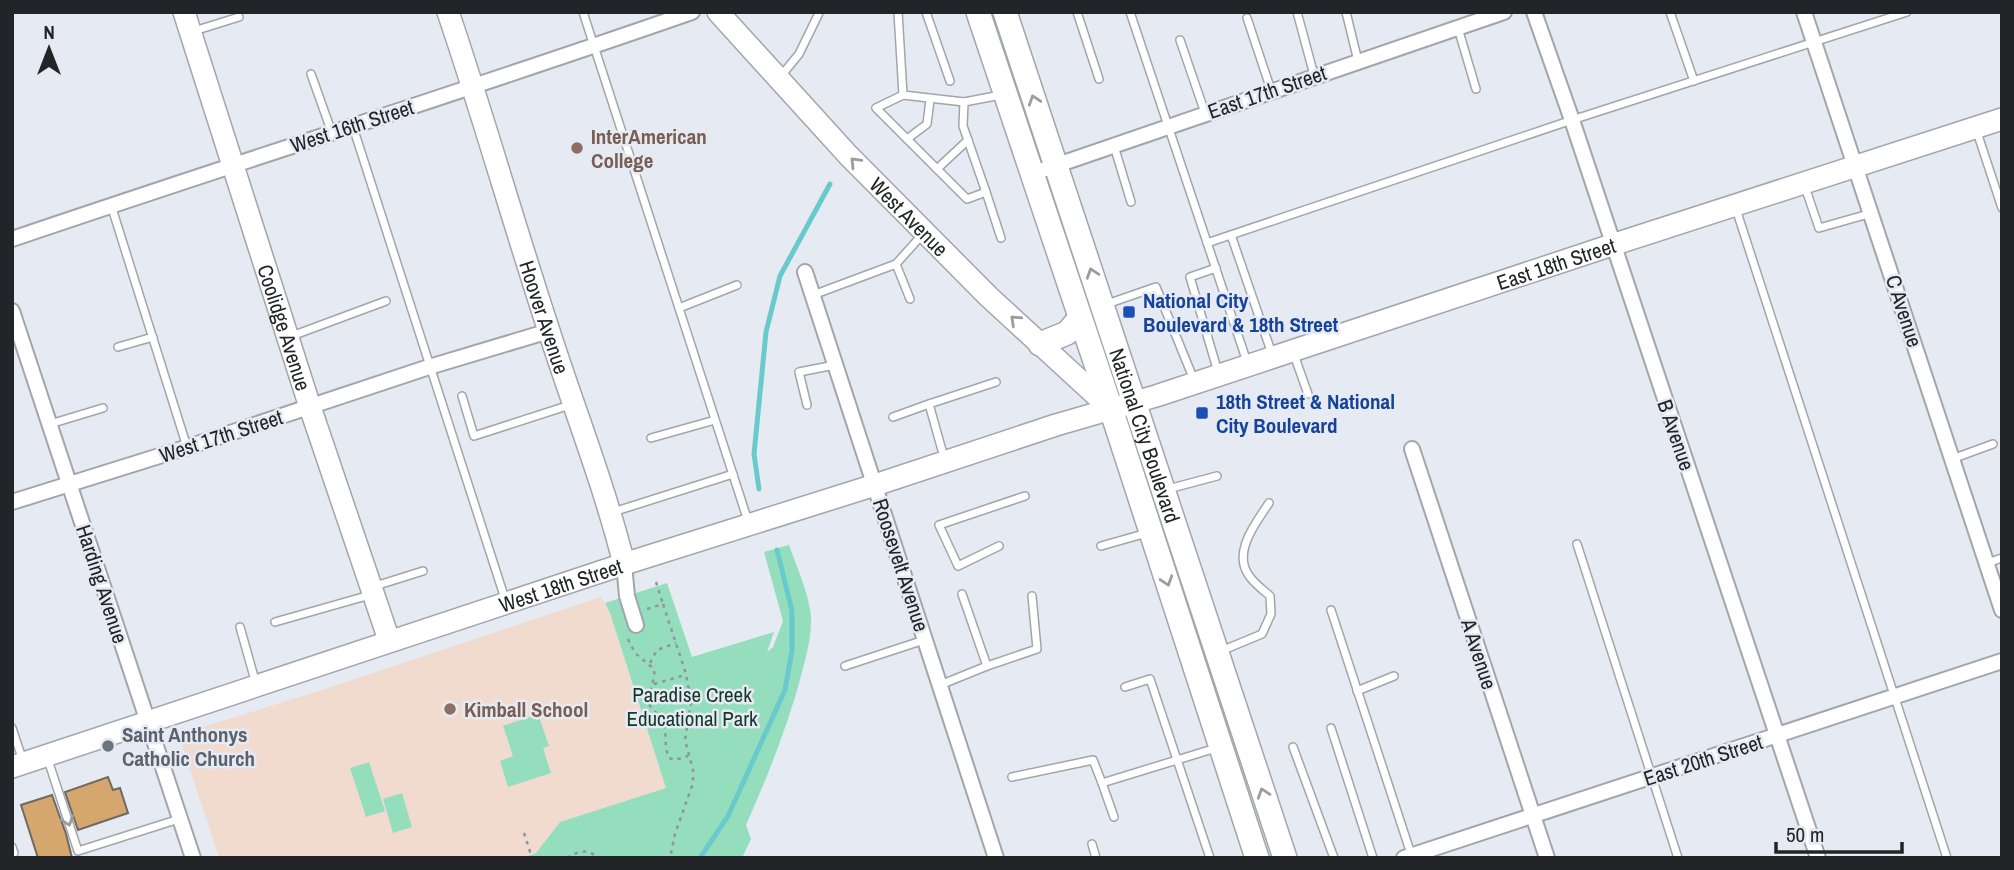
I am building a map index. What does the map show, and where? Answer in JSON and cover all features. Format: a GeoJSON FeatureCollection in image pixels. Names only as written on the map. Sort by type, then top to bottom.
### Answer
{"type":"FeatureCollection","features":[{"type":"Feature","properties":{"kind":"main road","name":"Hoover Avenue"},"geometry":{"type":"LineString","coordinates":[[448,12],[549,331],[611,513],[624,564]]}},
{"type":"Feature","properties":{"kind":"main road","name":"West Avenue"},"geometry":{"type":"LineString","coordinates":[[718,12],[849,155],[925,232],[1111,409]]}},
{"type":"Feature","properties":{"kind":"main road","name":"National City Boulevard"},"geometry":{"type":"LineString","coordinates":[[978,12],[1111,409],[1256,858]]}},
{"type":"Feature","properties":{"kind":"main road","name":"National City Boulevard"},"geometry":{"type":"LineString","coordinates":[[1005,12],[1285,858]]}},
{"type":"Feature","properties":{"kind":"main road","name":"Coolidge Avenue"},"geometry":{"type":"LineString","coordinates":[[187,22],[310,407],[389,640]]}},
{"type":"Feature","properties":{"kind":"main road","name":"East 18th Street"},"geometry":{"type":"LineString","coordinates":[[1111,409],[2002,119]]}},
{"type":"Feature","properties":{"kind":"main road"},"geometry":{"type":"LineString","coordinates":[[1040,344],[1067,333],[1080,318]]}},
{"type":"Feature","properties":{"kind":"main road","name":"West 18th Street"},"geometry":{"type":"LineString","coordinates":[[18,766],[389,640],[1111,409]]}},
{"type":"Feature","properties":{"kind":"street","name":"West 16th Street"},"geometry":{"type":"LineString","coordinates":[[12,239],[232,164],[594,47],[692,12]]}},
{"type":"Feature","properties":{"kind":"street","name":"East 17th Street"},"geometry":{"type":"LineString","coordinates":[[1031,174],[1504,12]]}},
{"type":"Feature","properties":{"kind":"street","name":"B Avenue"},"geometry":{"type":"LineString","coordinates":[[1534,12],[1818,858]]}},
{"type":"Feature","properties":{"kind":"street","name":"C Avenue"},"geometry":{"type":"LineString","coordinates":[[1804,12],[2002,610]]}},
{"type":"Feature","properties":{"kind":"street","name":"Roosevelt Avenue"},"geometry":{"type":"LineString","coordinates":[[805,272],[996,858]]}},
{"type":"Feature","properties":{"kind":"street","name":"Harding Avenue"},"geometry":{"type":"LineString","coordinates":[[12,311],[146,723],[193,858]]}},
{"type":"Feature","properties":{"kind":"street","name":"West 17th Street"},"geometry":{"type":"LineString","coordinates":[[12,502],[429,367],[549,331]]}},
{"type":"Feature","properties":{"kind":"street","name":"A Avenue"},"geometry":{"type":"LineString","coordinates":[[1412,449],[1548,858]]}},
{"type":"Feature","properties":{"kind":"street","name":"Hoover Avenue"},"geometry":{"type":"LineString","coordinates":[[624,564],[631,624]]}},
{"type":"Feature","properties":{"kind":"street","name":"East 20th Street"},"geometry":{"type":"LineString","coordinates":[[1409,857],[2002,660]]}},
{"type":"Feature","properties":{"kind":"lane"},"geometry":{"type":"LineString","coordinates":[[583,12],[749,525]]}},
{"type":"Feature","properties":{"kind":"lane"},"geometry":{"type":"LineString","coordinates":[[898,12],[903,96]]}},
{"type":"Feature","properties":{"kind":"lane"},"geometry":{"type":"LineString","coordinates":[[926,12],[950,82]]}},
{"type":"Feature","properties":{"kind":"lane"},"geometry":{"type":"LineString","coordinates":[[1077,12],[1099,79]]}},
{"type":"Feature","properties":{"kind":"lane"},"geometry":{"type":"LineString","coordinates":[[1130,12],[1248,366]]}},
{"type":"Feature","properties":{"kind":"lane"},"geometry":{"type":"LineString","coordinates":[[1297,12],[1314,75]]}},
{"type":"Feature","properties":{"kind":"lane"},"geometry":{"type":"LineString","coordinates":[[1346,12],[1358,61]]}},
{"type":"Feature","properties":{"kind":"lane"},"geometry":{"type":"LineString","coordinates":[[1670,12],[1694,81]]}},
{"type":"Feature","properties":{"kind":"lane"},"geometry":{"type":"LineString","coordinates":[[1207,243],[1572,120],[1907,12]]}},
{"type":"Feature","properties":{"kind":"lane"},"geometry":{"type":"LineString","coordinates":[[779,79],[799,54],[819,13]]}},
{"type":"Feature","properties":{"kind":"lane"},"geometry":{"type":"LineString","coordinates":[[187,22],[239,17]]}},
{"type":"Feature","properties":{"kind":"lane"},"geometry":{"type":"LineString","coordinates":[[1247,18],[1271,90]]}},
{"type":"Feature","properties":{"kind":"lane"},"geometry":{"type":"LineString","coordinates":[[1458,28],[1476,89]]}},
{"type":"Feature","properties":{"kind":"lane"},"geometry":{"type":"LineString","coordinates":[[1180,40],[1205,113]]}},
{"type":"Feature","properties":{"kind":"lane"},"geometry":{"type":"LineString","coordinates":[[311,74],[332,133]]}},
{"type":"Feature","properties":{"kind":"lane"},"geometry":{"type":"LineString","coordinates":[[986,192],[967,199],[876,107],[903,96],[964,102],[1005,94]]}},
{"type":"Feature","properties":{"kind":"lane"},"geometry":{"type":"LineString","coordinates":[[907,139],[927,124],[930,100]]}},
{"type":"Feature","properties":{"kind":"lane"},"geometry":{"type":"LineString","coordinates":[[964,102],[963,126],[1001,238]]}},
{"type":"Feature","properties":{"kind":"lane"},"geometry":{"type":"LineString","coordinates":[[353,127],[506,602]]}},
{"type":"Feature","properties":{"kind":"lane"},"geometry":{"type":"LineString","coordinates":[[1976,128],[2002,208]]}},
{"type":"Feature","properties":{"kind":"lane"},"geometry":{"type":"LineString","coordinates":[[937,169],[968,140]]}},
{"type":"Feature","properties":{"kind":"lane"},"geometry":{"type":"LineString","coordinates":[[1114,145],[1131,202]]}},
{"type":"Feature","properties":{"kind":"lane"},"geometry":{"type":"LineString","coordinates":[[1804,183],[1819,228],[1872,213]]}},
{"type":"Feature","properties":{"kind":"lane"},"geometry":{"type":"LineString","coordinates":[[111,205],[188,447]]}},
{"type":"Feature","properties":{"kind":"lane"},"geometry":{"type":"LineString","coordinates":[[1735,205],[1947,858]]}},
{"type":"Feature","properties":{"kind":"lane"},"geometry":{"type":"LineString","coordinates":[[813,295],[896,264],[925,232]]}},
{"type":"Feature","properties":{"kind":"lane"},"geometry":{"type":"LineString","coordinates":[[1230,235],[1283,354],[1308,394]]}},
{"type":"Feature","properties":{"kind":"lane"},"geometry":{"type":"LineString","coordinates":[[896,264],[910,299]]}},
{"type":"Feature","properties":{"kind":"lane"},"geometry":{"type":"LineString","coordinates":[[1216,268],[1190,276],[1219,376]]}},
{"type":"Feature","properties":{"kind":"lane"},"geometry":{"type":"LineString","coordinates":[[679,308],[737,285]]}},
{"type":"Feature","properties":{"kind":"lane"},"geometry":{"type":"LineString","coordinates":[[1103,305],[1156,287],[1195,383]]}},
{"type":"Feature","properties":{"kind":"lane"},"geometry":{"type":"LineString","coordinates":[[289,338],[386,301]]}},
{"type":"Feature","properties":{"kind":"lane"},"geometry":{"type":"LineString","coordinates":[[118,347],[153,337]]}},
{"type":"Feature","properties":{"kind":"lane"},"geometry":{"type":"LineString","coordinates":[[807,405],[799,372],[835,365]]}},
{"type":"Feature","properties":{"kind":"lane"},"geometry":{"type":"LineString","coordinates":[[893,417],[996,382]]}},
{"type":"Feature","properties":{"kind":"lane"},"geometry":{"type":"LineString","coordinates":[[462,396],[474,436],[574,404]]}},
{"type":"Feature","properties":{"kind":"lane"},"geometry":{"type":"LineString","coordinates":[[929,404],[946,461]]}},
{"type":"Feature","properties":{"kind":"lane"},"geometry":{"type":"LineString","coordinates":[[50,424],[103,408]]}},
{"type":"Feature","properties":{"kind":"lane"},"geometry":{"type":"LineString","coordinates":[[651,438],[715,420]]}},
{"type":"Feature","properties":{"kind":"lane"},"geometry":{"type":"LineString","coordinates":[[1952,459],[1993,444]]}},
{"type":"Feature","properties":{"kind":"lane"},"geometry":{"type":"LineString","coordinates":[[611,513],[733,474]]}},
{"type":"Feature","properties":{"kind":"lane"},"geometry":{"type":"LineString","coordinates":[[1164,491],[1217,476]]}},
{"type":"Feature","properties":{"kind":"lane"},"geometry":{"type":"LineString","coordinates":[[999,546],[958,566],[939,525],[1025,496]]}},
{"type":"Feature","properties":{"kind":"lane"},"geometry":{"type":"LineString","coordinates":[[1217,652],[1262,634],[1270,614],[1270,596],[1248,576],[1242,553],[1251,531],[1269,503]]}},
{"type":"Feature","properties":{"kind":"lane"},"geometry":{"type":"LineString","coordinates":[[1101,546],[1151,532]]}},
{"type":"Feature","properties":{"kind":"lane"},"geometry":{"type":"LineString","coordinates":[[1577,544],[1678,858]]}},
{"type":"Feature","properties":{"kind":"lane"},"geometry":{"type":"LineString","coordinates":[[1986,563],[2002,558]]}},
{"type":"Feature","properties":{"kind":"lane"},"geometry":{"type":"LineString","coordinates":[[275,622],[424,571]]}},
{"type":"Feature","properties":{"kind":"lane"},"geometry":{"type":"LineString","coordinates":[[962,594],[987,666]]}},
{"type":"Feature","properties":{"kind":"lane"},"geometry":{"type":"LineString","coordinates":[[940,685],[1037,649],[1032,596]]}},
{"type":"Feature","properties":{"kind":"lane"},"geometry":{"type":"LineString","coordinates":[[1331,610],[1409,857]]}},
{"type":"Feature","properties":{"kind":"lane"},"geometry":{"type":"LineString","coordinates":[[240,627],[256,684]]}},
{"type":"Feature","properties":{"kind":"lane"},"geometry":{"type":"LineString","coordinates":[[845,666],[925,640]]}},
{"type":"Feature","properties":{"kind":"lane"},"geometry":{"type":"LineString","coordinates":[[1357,691],[1394,676]]}},
{"type":"Feature","properties":{"kind":"lane"},"geometry":{"type":"LineString","coordinates":[[1125,687],[1150,679],[1210,858]]}},
{"type":"Feature","properties":{"kind":"lane"},"geometry":{"type":"LineString","coordinates":[[12,728],[18,766]]}},
{"type":"Feature","properties":{"kind":"lane"},"geometry":{"type":"LineString","coordinates":[[1331,728],[1373,858]]}},
{"type":"Feature","properties":{"kind":"lane"},"geometry":{"type":"LineString","coordinates":[[1102,783],[1220,746]]}},
{"type":"Feature","properties":{"kind":"lane"},"geometry":{"type":"LineString","coordinates":[[1293,747],[1334,858]]}},
{"type":"Feature","properties":{"kind":"lane"},"geometry":{"type":"LineString","coordinates":[[47,756],[78,851],[179,819]]}},
{"type":"Feature","properties":{"kind":"lane"},"geometry":{"type":"LineString","coordinates":[[1012,777],[1093,760],[1114,817]]}},
{"type":"Feature","properties":{"kind":"lane"},"geometry":{"type":"LineString","coordinates":[[1092,844],[1096,858]]}},
{"type":"Feature","properties":{"kind":"path"},"geometry":{"type":"LineString","coordinates":[[656,582],[686,674],[691,703],[685,740],[692,783],[670,858]]}},
{"type":"Feature","properties":{"kind":"path"},"geometry":{"type":"LineString","coordinates":[[663,604],[631,624],[635,653],[654,669],[654,684],[649,701],[652,709],[663,721],[664,742],[669,758],[674,760],[689,756]]}},
{"type":"Feature","properties":{"kind":"path"},"geometry":{"type":"LineString","coordinates":[[649,663],[657,650],[676,643]]}},
{"type":"Feature","properties":{"kind":"path"},"geometry":{"type":"LineString","coordinates":[[654,684],[686,674]]}},
{"type":"Feature","properties":{"kind":"path"},"geometry":{"type":"LineString","coordinates":[[524,833],[532,858]]}},
{"type":"Feature","properties":{"kind":"path"},"geometry":{"type":"LineString","coordinates":[[567,858],[585,851],[598,858]]}},
{"type":"Feature","properties":{"kind":"shaded area","name":"Kimball School"},"geometry":{"type":"Polygon","coordinates":[[[601,597],[610,613],[666,788],[560,822],[536,853],[522,858],[219,858],[181,742],[185,733],[601,597]]]}},
{"type":"Feature","properties":{"kind":"green space","name":"Paradise Creek Educational Park"},"geometry":{"type":"Polygon","coordinates":[[[789,545],[810,608],[809,641],[789,717],[746,825],[751,839],[742,858],[522,858],[536,853],[560,822],[666,788],[605,603],[667,583],[692,657],[774,632],[767,652],[773,647],[783,621],[764,552],[789,545]]]}},
{"type":"Feature","properties":{"kind":"green space"},"geometry":{"type":"Polygon","coordinates":[[[538,714],[549,746],[543,748],[551,773],[508,787],[500,761],[513,756],[503,726],[538,714]]]}},
{"type":"Feature","properties":{"kind":"green space"},"geometry":{"type":"Polygon","coordinates":[[[369,762],[385,811],[366,817],[350,768],[369,762]]]}},
{"type":"Feature","properties":{"kind":"green space"},"geometry":{"type":"Polygon","coordinates":[[[402,793],[412,827],[393,833],[383,799],[402,793]]]}},
{"type":"Feature","properties":{"kind":"building"},"geometry":{"type":"Polygon","coordinates":[[[108,777],[113,790],[120,788],[128,813],[78,830],[65,792],[108,777]]]}},
{"type":"Feature","properties":{"kind":"building"},"geometry":{"type":"Polygon","coordinates":[[[52,795],[72,858],[38,858],[21,805],[52,795]]]}},
{"type":"Feature","properties":{"kind":"waterway"},"geometry":{"type":"LineString","coordinates":[[759,489],[754,454],[766,332],[780,276],[830,184]]}},
{"type":"Feature","properties":{"kind":"waterway"},"geometry":{"type":"LineString","coordinates":[[700,858],[728,816],[785,690],[792,650],[792,611],[777,550]]}},
{"type":"Feature","properties":{"kind":"place","name":"InterAmerican College"},"geometry":{"type":"Point","coordinates":[577,148]}},
{"type":"Feature","properties":{"kind":"place","name":"National City Boulevard & 18th Street"},"geometry":{"type":"Point","coordinates":[1129,312]}},
{"type":"Feature","properties":{"kind":"place","name":"18th Street & National City Boulevard"},"geometry":{"type":"Point","coordinates":[1202,413]}},
{"type":"Feature","properties":{"kind":"place","name":"Kimball School"},"geometry":{"type":"Point","coordinates":[450,709]}},
{"type":"Feature","properties":{"kind":"place","name":"Saint Anthonys Catholic Church"},"geometry":{"type":"Point","coordinates":[108,746]}}]}
